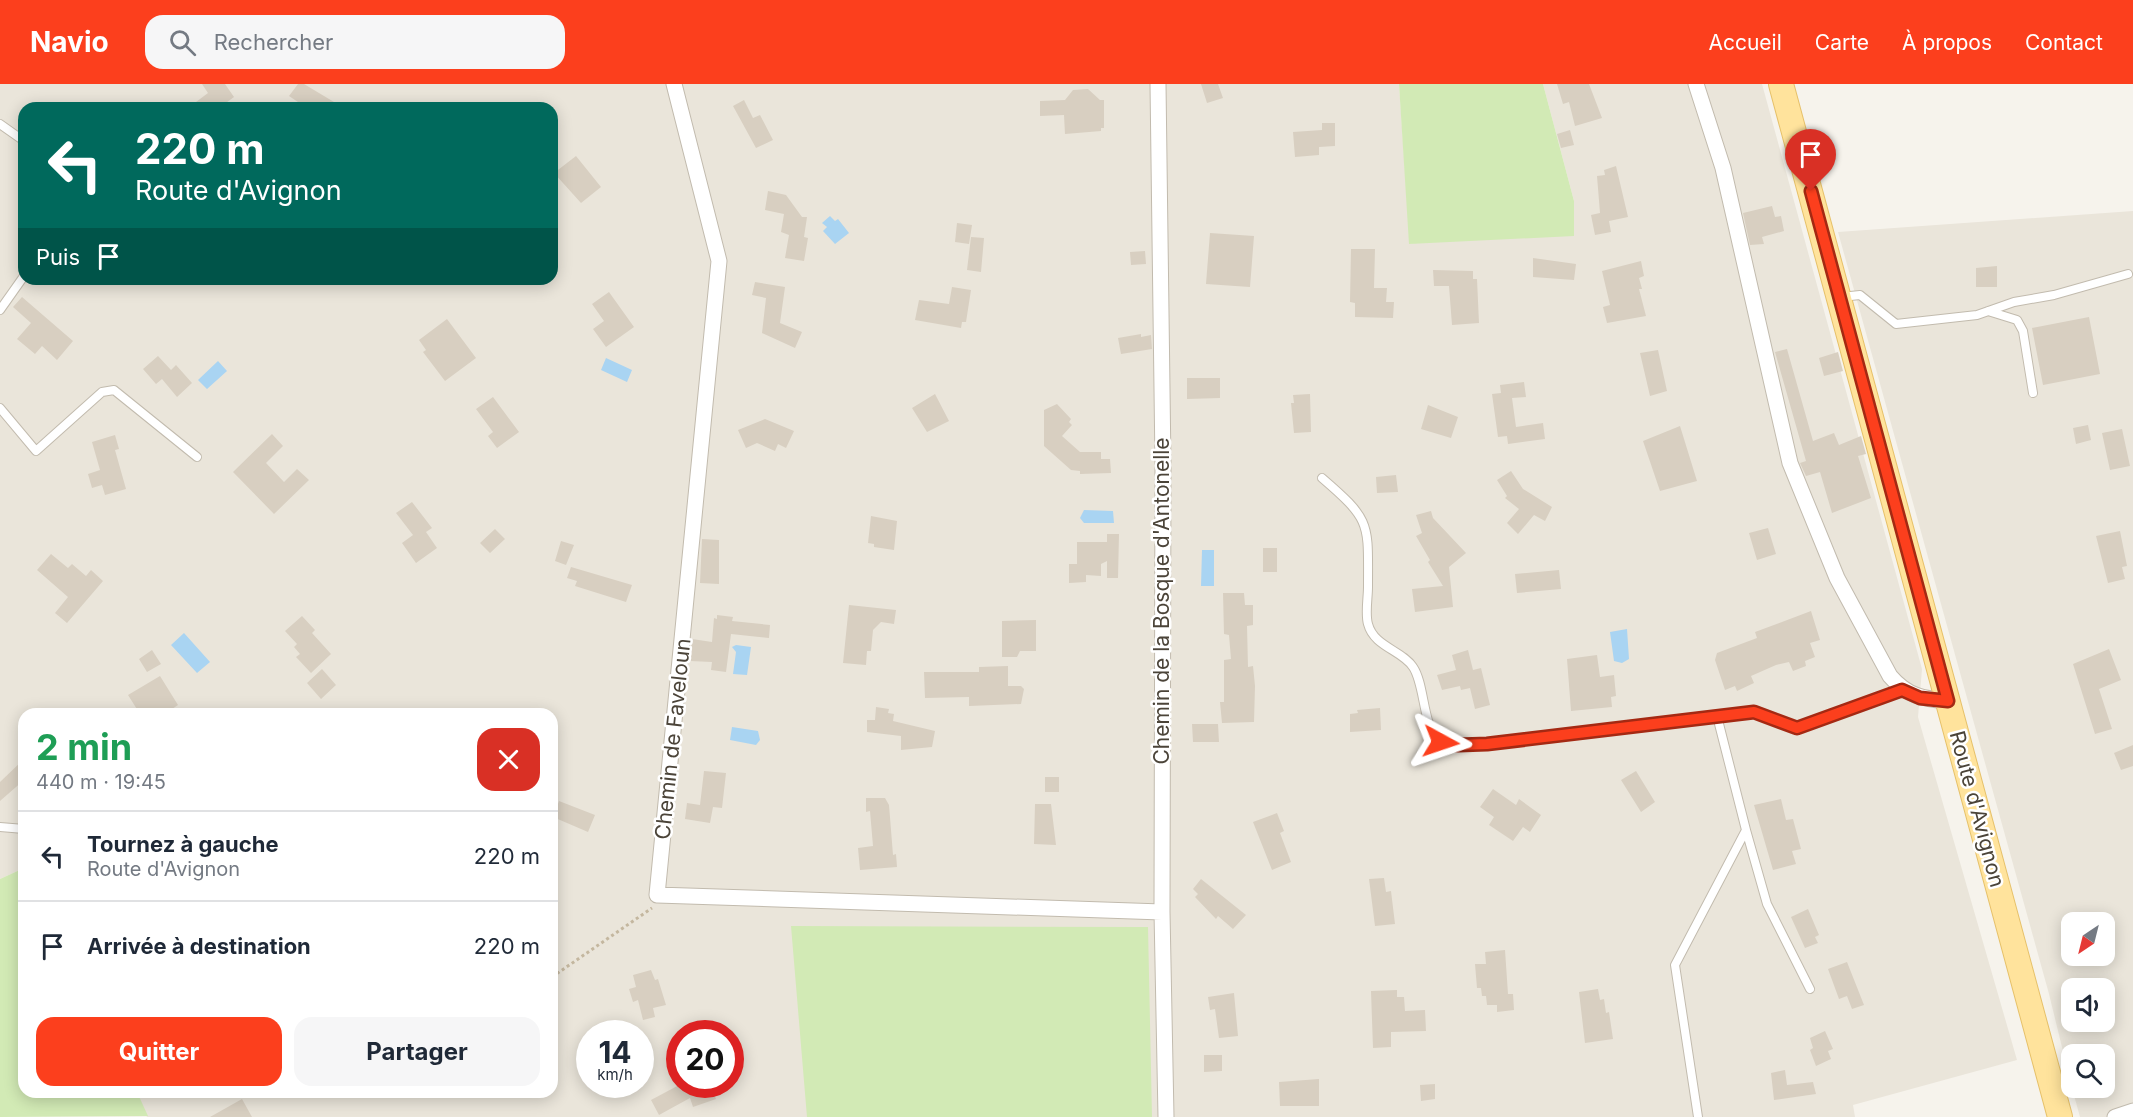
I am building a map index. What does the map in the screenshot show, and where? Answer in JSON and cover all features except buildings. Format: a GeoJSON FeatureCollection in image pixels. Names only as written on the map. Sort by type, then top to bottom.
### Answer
{"type":"FeatureCollection","features":[{"type":"Feature","properties":{"kind":"main road","name":"Route d'Avignon"},"geometry":{"type":"LineString","coordinates":[[1781,84],[2061,1117]]}},
{"type":"Feature","properties":{"kind":"street","name":"Chemin de Faveloun"},"geometry":{"type":"LineString","coordinates":[[674,84],[719,261],[657,895],[1162,912]]}},
{"type":"Feature","properties":{"kind":"street","name":"Chemin de la Bosque d'Antonelle"},"geometry":{"type":"LineString","coordinates":[[1158,84],[1163,465],[1162,912],[1166,1117]]}},
{"type":"Feature","properties":{"kind":"street"},"geometry":{"type":"LineString","coordinates":[[1696,84],[1723,168],[1790,463],[1837,578],[1890,676],[1902,690],[1920,698],[1948,701]]}},
{"type":"Feature","properties":{"kind":"street"},"geometry":{"type":"LineString","coordinates":[[2115,1117],[2133,1111]]}},
{"type":"Feature","properties":{"kind":"lane"},"geometry":{"type":"LineString","coordinates":[[0,124],[18,137]]}},
{"type":"Feature","properties":{"kind":"lane"},"geometry":{"type":"LineString","coordinates":[[1840,297],[1860,295],[1896,324],[1977,315],[2014,302],[2054,296],[2128,274]]}},
{"type":"Feature","properties":{"kind":"lane"},"geometry":{"type":"LineString","coordinates":[[0,310],[18,284]]}},
{"type":"Feature","properties":{"kind":"lane"},"geometry":{"type":"LineString","coordinates":[[1986,311],[2017,320],[2023,331],[2033,393]]}},
{"type":"Feature","properties":{"kind":"lane"},"geometry":{"type":"LineString","coordinates":[[0,408],[36,451],[102,392],[114,390],[197,457]]}},
{"type":"Feature","properties":{"kind":"lane"},"geometry":{"type":"LineString","coordinates":[[1322,478],[1353,505],[1362,517],[1368,537],[1368,624],[1378,641],[1413,666],[1422,687],[1430,729],[1441,742],[1458,745],[1487,744],[1754,712],[1797,728],[1902,690]]}},
{"type":"Feature","properties":{"kind":"lane"},"geometry":{"type":"LineString","coordinates":[[1717,716],[1767,904],[1810,989]]}},
{"type":"Feature","properties":{"kind":"lane"},"geometry":{"type":"LineString","coordinates":[[0,826],[18,828]]}},
{"type":"Feature","properties":{"kind":"lane"},"geometry":{"type":"LineString","coordinates":[[1698,1117],[1676,965],[1746,830]]}},
{"type":"Feature","properties":{"kind":"shaded area"},"geometry":{"type":"Polygon","coordinates":[[[0,84],[1399,84],[1410,244],[1574,201],[1543,84],[1762,84],[1922,669],[1918,717],[2017,1060],[1853,1105],[1855,1117],[147,1117],[139,1098],[558,1098],[558,708],[18,708],[18,871],[0,879],[0,84]]]}},
{"type":"Feature","properties":{"kind":"shaded area"},"geometry":{"type":"Polygon","coordinates":[[[2133,211],[2133,1117],[2080,1117],[2075,1098],[2115,1098],[2115,1044],[2061,1044],[1838,232],[2133,211]]]}},
{"type":"Feature","properties":{"kind":"green space"},"geometry":{"type":"Polygon","coordinates":[[[1399,84],[1543,84],[1574,201],[1574,236],[1409,244],[1399,84]]]}},
{"type":"Feature","properties":{"kind":"green space"},"geometry":{"type":"Polygon","coordinates":[[[18,871],[18,1098],[140,1098],[148,1116],[0,1117],[0,879],[18,871]]]}},
{"type":"Feature","properties":{"kind":"green space"},"geometry":{"type":"Polygon","coordinates":[[[791,926],[1148,927],[1152,1117],[807,1117],[791,926]]]}},
{"type":"Feature","properties":{"kind":"water"},"geometry":{"type":"Polygon","coordinates":[[[830,216],[835,221],[838,219],[849,233],[835,244],[823,231],[827,227],[822,223],[830,216]]]}},
{"type":"Feature","properties":{"kind":"water"},"geometry":{"type":"Polygon","coordinates":[[[606,358],[632,370],[627,382],[601,370],[606,358]]]}},
{"type":"Feature","properties":{"kind":"water"},"geometry":{"type":"Polygon","coordinates":[[[218,361],[227,371],[207,389],[198,380],[218,361]]]}},
{"type":"Feature","properties":{"kind":"water"},"geometry":{"type":"Polygon","coordinates":[[[1084,510],[1113,511],[1114,523],[1084,523],[1080,518],[1084,510]]]}},
{"type":"Feature","properties":{"kind":"water"},"geometry":{"type":"Polygon","coordinates":[[[1202,550],[1214,550],[1214,586],[1201,586],[1202,550]]]}},
{"type":"Feature","properties":{"kind":"water"},"geometry":{"type":"Polygon","coordinates":[[[1627,629],[1629,659],[1622,663],[1614,661],[1610,632],[1627,629]]]}},
{"type":"Feature","properties":{"kind":"water"},"geometry":{"type":"Polygon","coordinates":[[[184,633],[210,662],[197,673],[171,645],[184,633]]]}},
{"type":"Feature","properties":{"kind":"water"},"geometry":{"type":"Polygon","coordinates":[[[736,645],[751,647],[747,675],[733,674],[736,652],[732,647],[736,645]]]}},
{"type":"Feature","properties":{"kind":"water"},"geometry":{"type":"Polygon","coordinates":[[[732,727],[758,731],[760,740],[756,745],[730,740],[732,727]]]}},
{"type":"Feature","properties":{"kind":"route"},"geometry":{"type":"LineString","coordinates":[[1441,742],[1458,745],[1487,744],[1754,712],[1797,728],[1902,690],[1920,698],[1948,701],[1811,191]]}}]}
